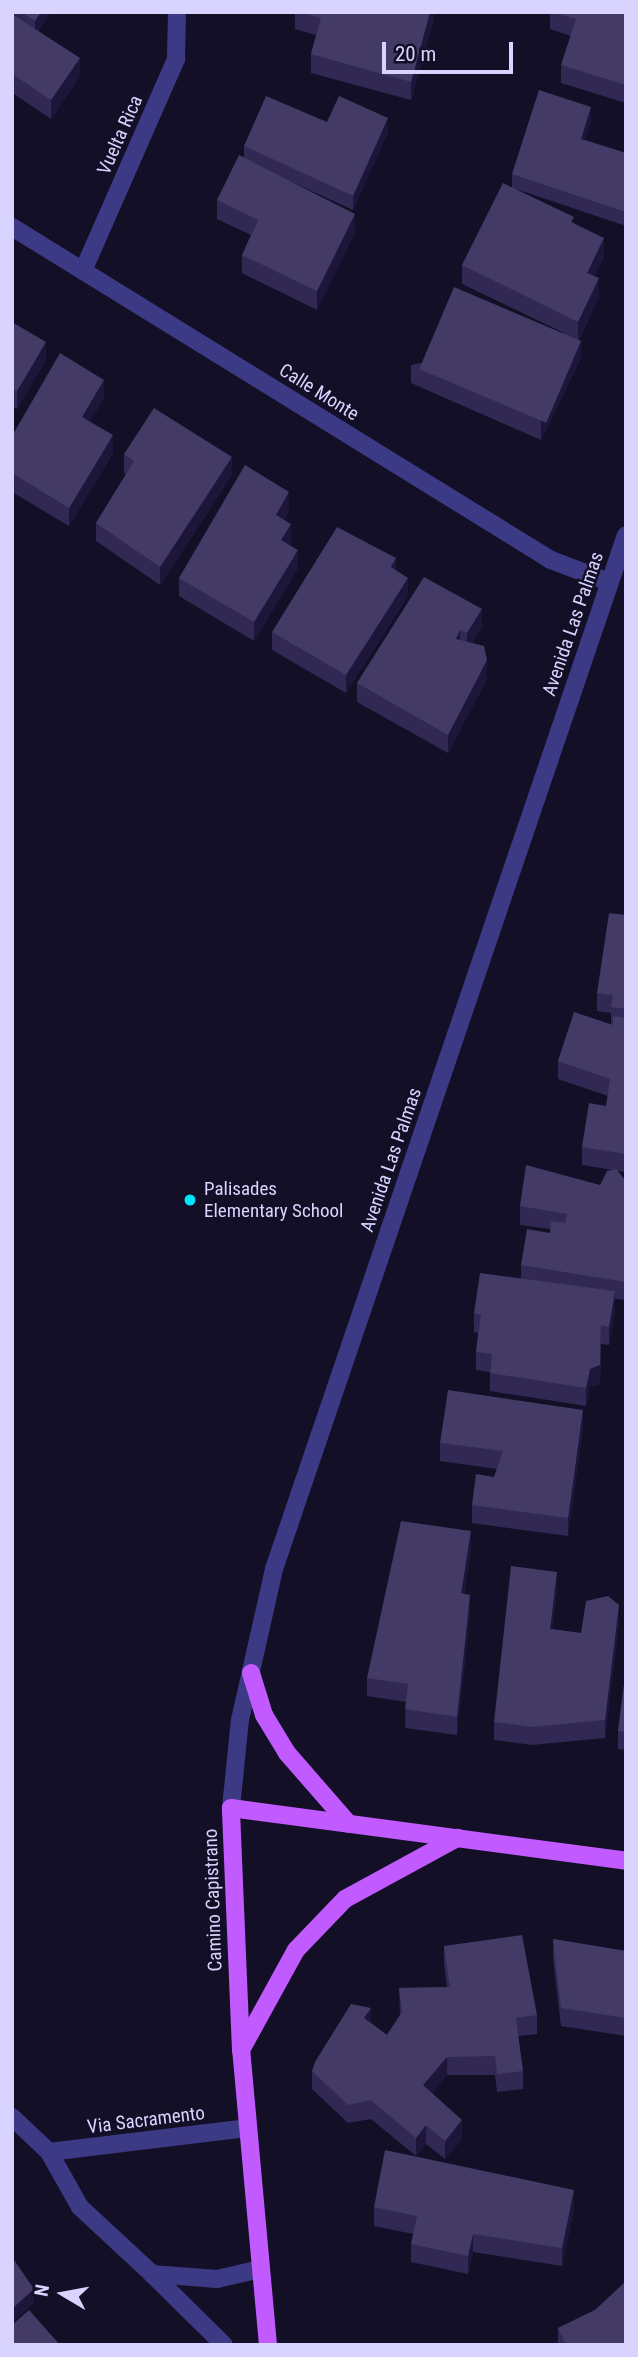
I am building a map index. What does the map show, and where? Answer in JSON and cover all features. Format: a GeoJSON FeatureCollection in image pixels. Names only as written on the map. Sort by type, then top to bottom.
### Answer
{"type":"FeatureCollection","features":[{"type":"Feature","properties":{"kind":"main road"},"geometry":{"type":"LineString","coordinates":[[251,1673],[264,1715],[287,1753],[349,1824]]}},
{"type":"Feature","properties":{"kind":"main road","name":"Camino Capistrano"},"geometry":{"type":"LineString","coordinates":[[268,2345],[241,2050],[230,1808],[626,1861]]}},
{"type":"Feature","properties":{"kind":"main road"},"geometry":{"type":"LineString","coordinates":[[241,2050],[296,1950],[345,1899],[457,1838]]}},
{"type":"Feature","properties":{"kind":"street","name":"Vuelta Rica"},"geometry":{"type":"LineString","coordinates":[[83,271],[176,60],[177,12]]}},
{"type":"Feature","properties":{"kind":"street","name":"Calle Monte"},"geometry":{"type":"LineString","coordinates":[[12,227],[551,560],[610,582]]}},
{"type":"Feature","properties":{"kind":"street","name":"Avenida Las Palmas"},"geometry":{"type":"LineString","coordinates":[[230,1808],[251,1673],[274,1569],[626,535]]}},
{"type":"Feature","properties":{"kind":"street"},"geometry":{"type":"LineString","coordinates":[[12,2117],[49,2152],[80,2207],[224,2345]]}},
{"type":"Feature","properties":{"kind":"street","name":"Via Sacramento"},"geometry":{"type":"LineString","coordinates":[[49,2152],[247,2128]]}},
{"type":"Feature","properties":{"kind":"street"},"geometry":{"type":"LineString","coordinates":[[152,2274],[217,2279],[260,2269]]}},
{"type":"Feature","properties":{"kind":"building"},"geometry":{"type":"Polygon","coordinates":[[[22,12],[41,12],[35,21],[22,12]]]}},
{"type":"Feature","properties":{"kind":"building"},"geometry":{"type":"Polygon","coordinates":[[[301,12],[430,12],[411,82],[311,54],[321,18],[301,12]]]}},
{"type":"Feature","properties":{"kind":"building"},"geometry":{"type":"Polygon","coordinates":[[[554,12],[626,12],[626,85],[561,65],[576,19],[554,12]]]}},
{"type":"Feature","properties":{"kind":"building"},"geometry":{"type":"Polygon","coordinates":[[[12,14],[80,58],[51,100],[14,75],[12,78],[12,14]]]}},
{"type":"Feature","properties":{"kind":"building"},"geometry":{"type":"Polygon","coordinates":[[[539,90],[591,107],[581,139],[626,153],[626,212],[512,174],[539,90]]]}},
{"type":"Feature","properties":{"kind":"building"},"geometry":{"type":"Polygon","coordinates":[[[266,96],[327,122],[339,96],[388,118],[353,196],[244,146],[266,96]]]}},
{"type":"Feature","properties":{"kind":"building"},"geometry":{"type":"Polygon","coordinates":[[[239,155],[355,214],[317,291],[242,255],[258,220],[217,200],[239,155]]]}},
{"type":"Feature","properties":{"kind":"building"},"geometry":{"type":"Polygon","coordinates":[[[503,183],[574,217],[571,222],[604,238],[587,273],[599,278],[578,322],[462,265],[503,183]]]}},
{"type":"Feature","properties":{"kind":"building"},"geometry":{"type":"Polygon","coordinates":[[[454,287],[581,341],[546,423],[419,369],[454,287]]]}},
{"type":"Feature","properties":{"kind":"building"},"geometry":{"type":"Polygon","coordinates":[[[12,322],[46,342],[17,391],[12,388],[12,322]]]}},
{"type":"Feature","properties":{"kind":"building"},"geometry":{"type":"Polygon","coordinates":[[[60,353],[104,380],[82,417],[113,435],[69,508],[12,473],[12,436],[60,353]]]}},
{"type":"Feature","properties":{"kind":"building"},"geometry":{"type":"Polygon","coordinates":[[[154,408],[232,457],[160,567],[96,523],[134,461],[124,454],[154,408]]]}},
{"type":"Feature","properties":{"kind":"building"},"geometry":{"type":"Polygon","coordinates":[[[245,465],[289,492],[276,515],[291,524],[281,540],[298,550],[254,622],[179,578],[245,465]]]}},
{"type":"Feature","properties":{"kind":"building"},"geometry":{"type":"Polygon","coordinates":[[[337,527],[396,558],[391,567],[408,578],[346,675],[272,632],[337,527]]]}},
{"type":"Feature","properties":{"kind":"building"},"geometry":{"type":"Polygon","coordinates":[[[424,577],[482,609],[467,633],[460,630],[456,639],[484,646],[487,660],[448,735],[357,683],[424,577]]]}},
{"type":"Feature","properties":{"kind":"building"},"geometry":{"type":"Polygon","coordinates":[[[609,913],[626,915],[626,1009],[611,1007],[613,995],[597,993],[609,913]]]}},
{"type":"Feature","properties":{"kind":"building"},"geometry":{"type":"Polygon","coordinates":[[[574,1012],[613,1025],[613,1016],[626,1018],[626,1154],[582,1147],[589,1103],[606,1106],[610,1079],[558,1061],[574,1012]]]}},
{"type":"Feature","properties":{"kind":"building"},"geometry":{"type":"Polygon","coordinates":[[[526,1165],[600,1185],[607,1171],[616,1169],[626,1181],[626,1282],[521,1265],[527,1229],[550,1233],[551,1221],[565,1223],[567,1214],[520,1206],[526,1165]]]}},
{"type":"Feature","properties":{"kind":"building"},"geometry":{"type":"Polygon","coordinates":[[[480,1273],[615,1291],[609,1327],[601,1325],[600,1365],[590,1369],[586,1388],[490,1373],[492,1354],[476,1352],[481,1315],[474,1313],[480,1273]]]}},
{"type":"Feature","properties":{"kind":"building"},"geometry":{"type":"Polygon","coordinates":[[[448,1390],[583,1410],[568,1518],[472,1505],[476,1474],[494,1477],[503,1451],[440,1443],[448,1390]]]}},
{"type":"Feature","properties":{"kind":"building"},"geometry":{"type":"Polygon","coordinates":[[[401,1521],[471,1531],[461,1593],[470,1595],[457,1717],[405,1709],[408,1684],[367,1678],[401,1521]]]}},
{"type":"Feature","properties":{"kind":"building"},"geometry":{"type":"Polygon","coordinates":[[[511,1566],[557,1572],[550,1629],[581,1633],[586,1601],[608,1596],[619,1605],[605,1720],[532,1727],[494,1722],[511,1566]]]}},
{"type":"Feature","properties":{"kind":"building"},"geometry":{"type":"Polygon","coordinates":[[[626,1669],[626,1732],[618,1731],[626,1669]]]}},
{"type":"Feature","properties":{"kind":"building"},"geometry":{"type":"Polygon","coordinates":[[[522,1935],[537,2015],[516,2018],[523,2071],[497,2074],[495,2056],[447,2057],[423,2085],[462,2120],[445,2141],[426,2125],[416,2138],[371,2100],[348,2105],[312,2071],[351,2004],[371,2008],[364,2018],[387,2035],[402,2012],[399,1988],[450,1987],[444,1946],[522,1935]]]}},
{"type":"Feature","properties":{"kind":"building"},"geometry":{"type":"Polygon","coordinates":[[[553,1939],[626,1951],[626,2018],[561,2008],[553,1939]]]}},
{"type":"Feature","properties":{"kind":"building"},"geometry":{"type":"Polygon","coordinates":[[[385,2150],[574,2190],[562,2248],[473,2234],[468,2256],[411,2244],[417,2216],[374,2207],[385,2150]]]}},
{"type":"Feature","properties":{"kind":"building"},"geometry":{"type":"Polygon","coordinates":[[[12,2257],[34,2289],[12,2309],[12,2257]]]}},
{"type":"Feature","properties":{"kind":"building"},"geometry":{"type":"Polygon","coordinates":[[[626,2281],[626,2345],[566,2345],[558,2328],[595,2310],[626,2281]]]}},
{"type":"Feature","properties":{"kind":"building"},"geometry":{"type":"Polygon","coordinates":[[[29,2310],[60,2345],[12,2345],[12,2325],[29,2310]]]}},
{"type":"Feature","properties":{"kind":"place","name":"Palisades Elementary School"},"geometry":{"type":"Point","coordinates":[190,1200]}}]}
